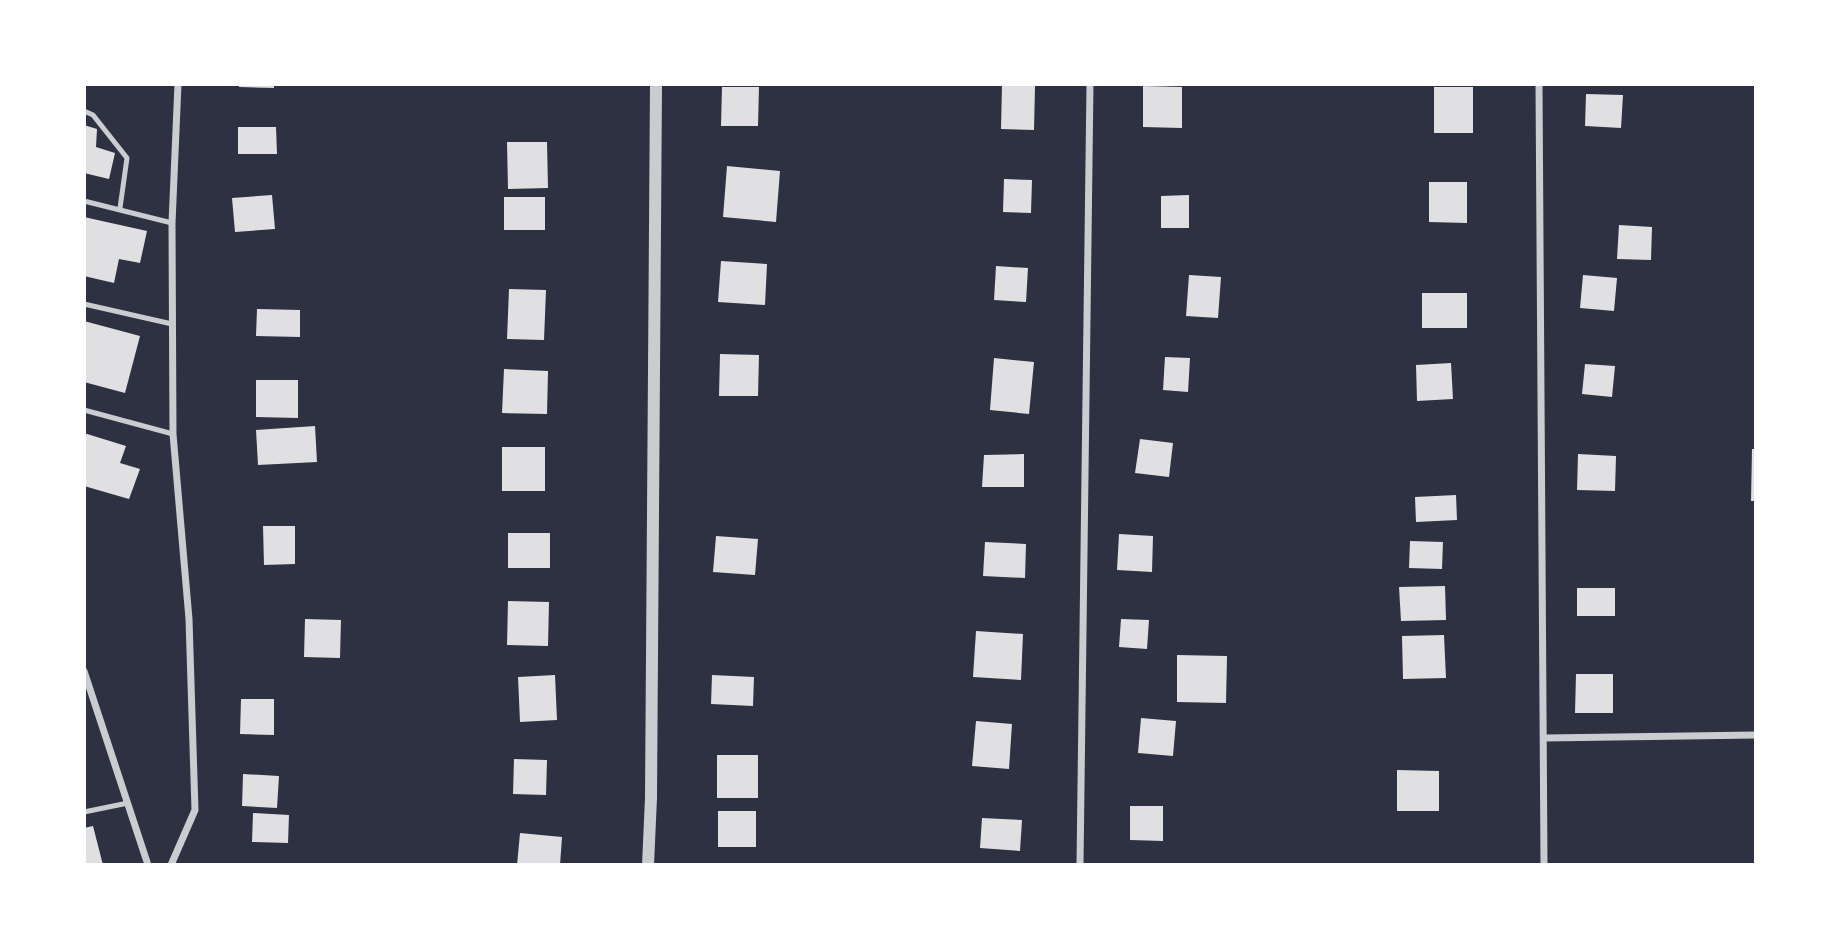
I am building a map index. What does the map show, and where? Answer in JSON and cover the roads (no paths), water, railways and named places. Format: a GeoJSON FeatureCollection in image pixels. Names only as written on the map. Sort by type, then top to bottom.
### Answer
{"type":"FeatureCollection","features":[{"type":"Feature","properties":{"kind":"street"},"geometry":{"type":"LineString","coordinates":[[171,865],[195,810],[189,619],[173,434],[172,223],[178,84]]}},
{"type":"Feature","properties":{"kind":"street"},"geometry":{"type":"LineString","coordinates":[[648,865],[652,785],[656,84]]}},
{"type":"Feature","properties":{"kind":"street"},"geometry":{"type":"LineString","coordinates":[[1080,865],[1090,84]]}},
{"type":"Feature","properties":{"kind":"street"},"geometry":{"type":"LineString","coordinates":[[1539,84],[1544,865]]}},
{"type":"Feature","properties":{"kind":"street"},"geometry":{"type":"LineString","coordinates":[[84,671],[148,865]]}},
{"type":"Feature","properties":{"kind":"street"},"geometry":{"type":"LineString","coordinates":[[1545,738],[1756,735]]}},
{"type":"Feature","properties":{"kind":"lane"},"geometry":{"type":"LineString","coordinates":[[84,111],[93,114],[127,158],[120,208]]}},
{"type":"Feature","properties":{"kind":"lane"},"geometry":{"type":"LineString","coordinates":[[84,201],[172,223]]}},
{"type":"Feature","properties":{"kind":"lane"},"geometry":{"type":"LineString","coordinates":[[84,304],[172,324]]}},
{"type":"Feature","properties":{"kind":"lane"},"geometry":{"type":"LineString","coordinates":[[84,410],[173,434]]}},
{"type":"Feature","properties":{"kind":"lane"},"geometry":{"type":"LineString","coordinates":[[84,812],[128,803]]}}]}
